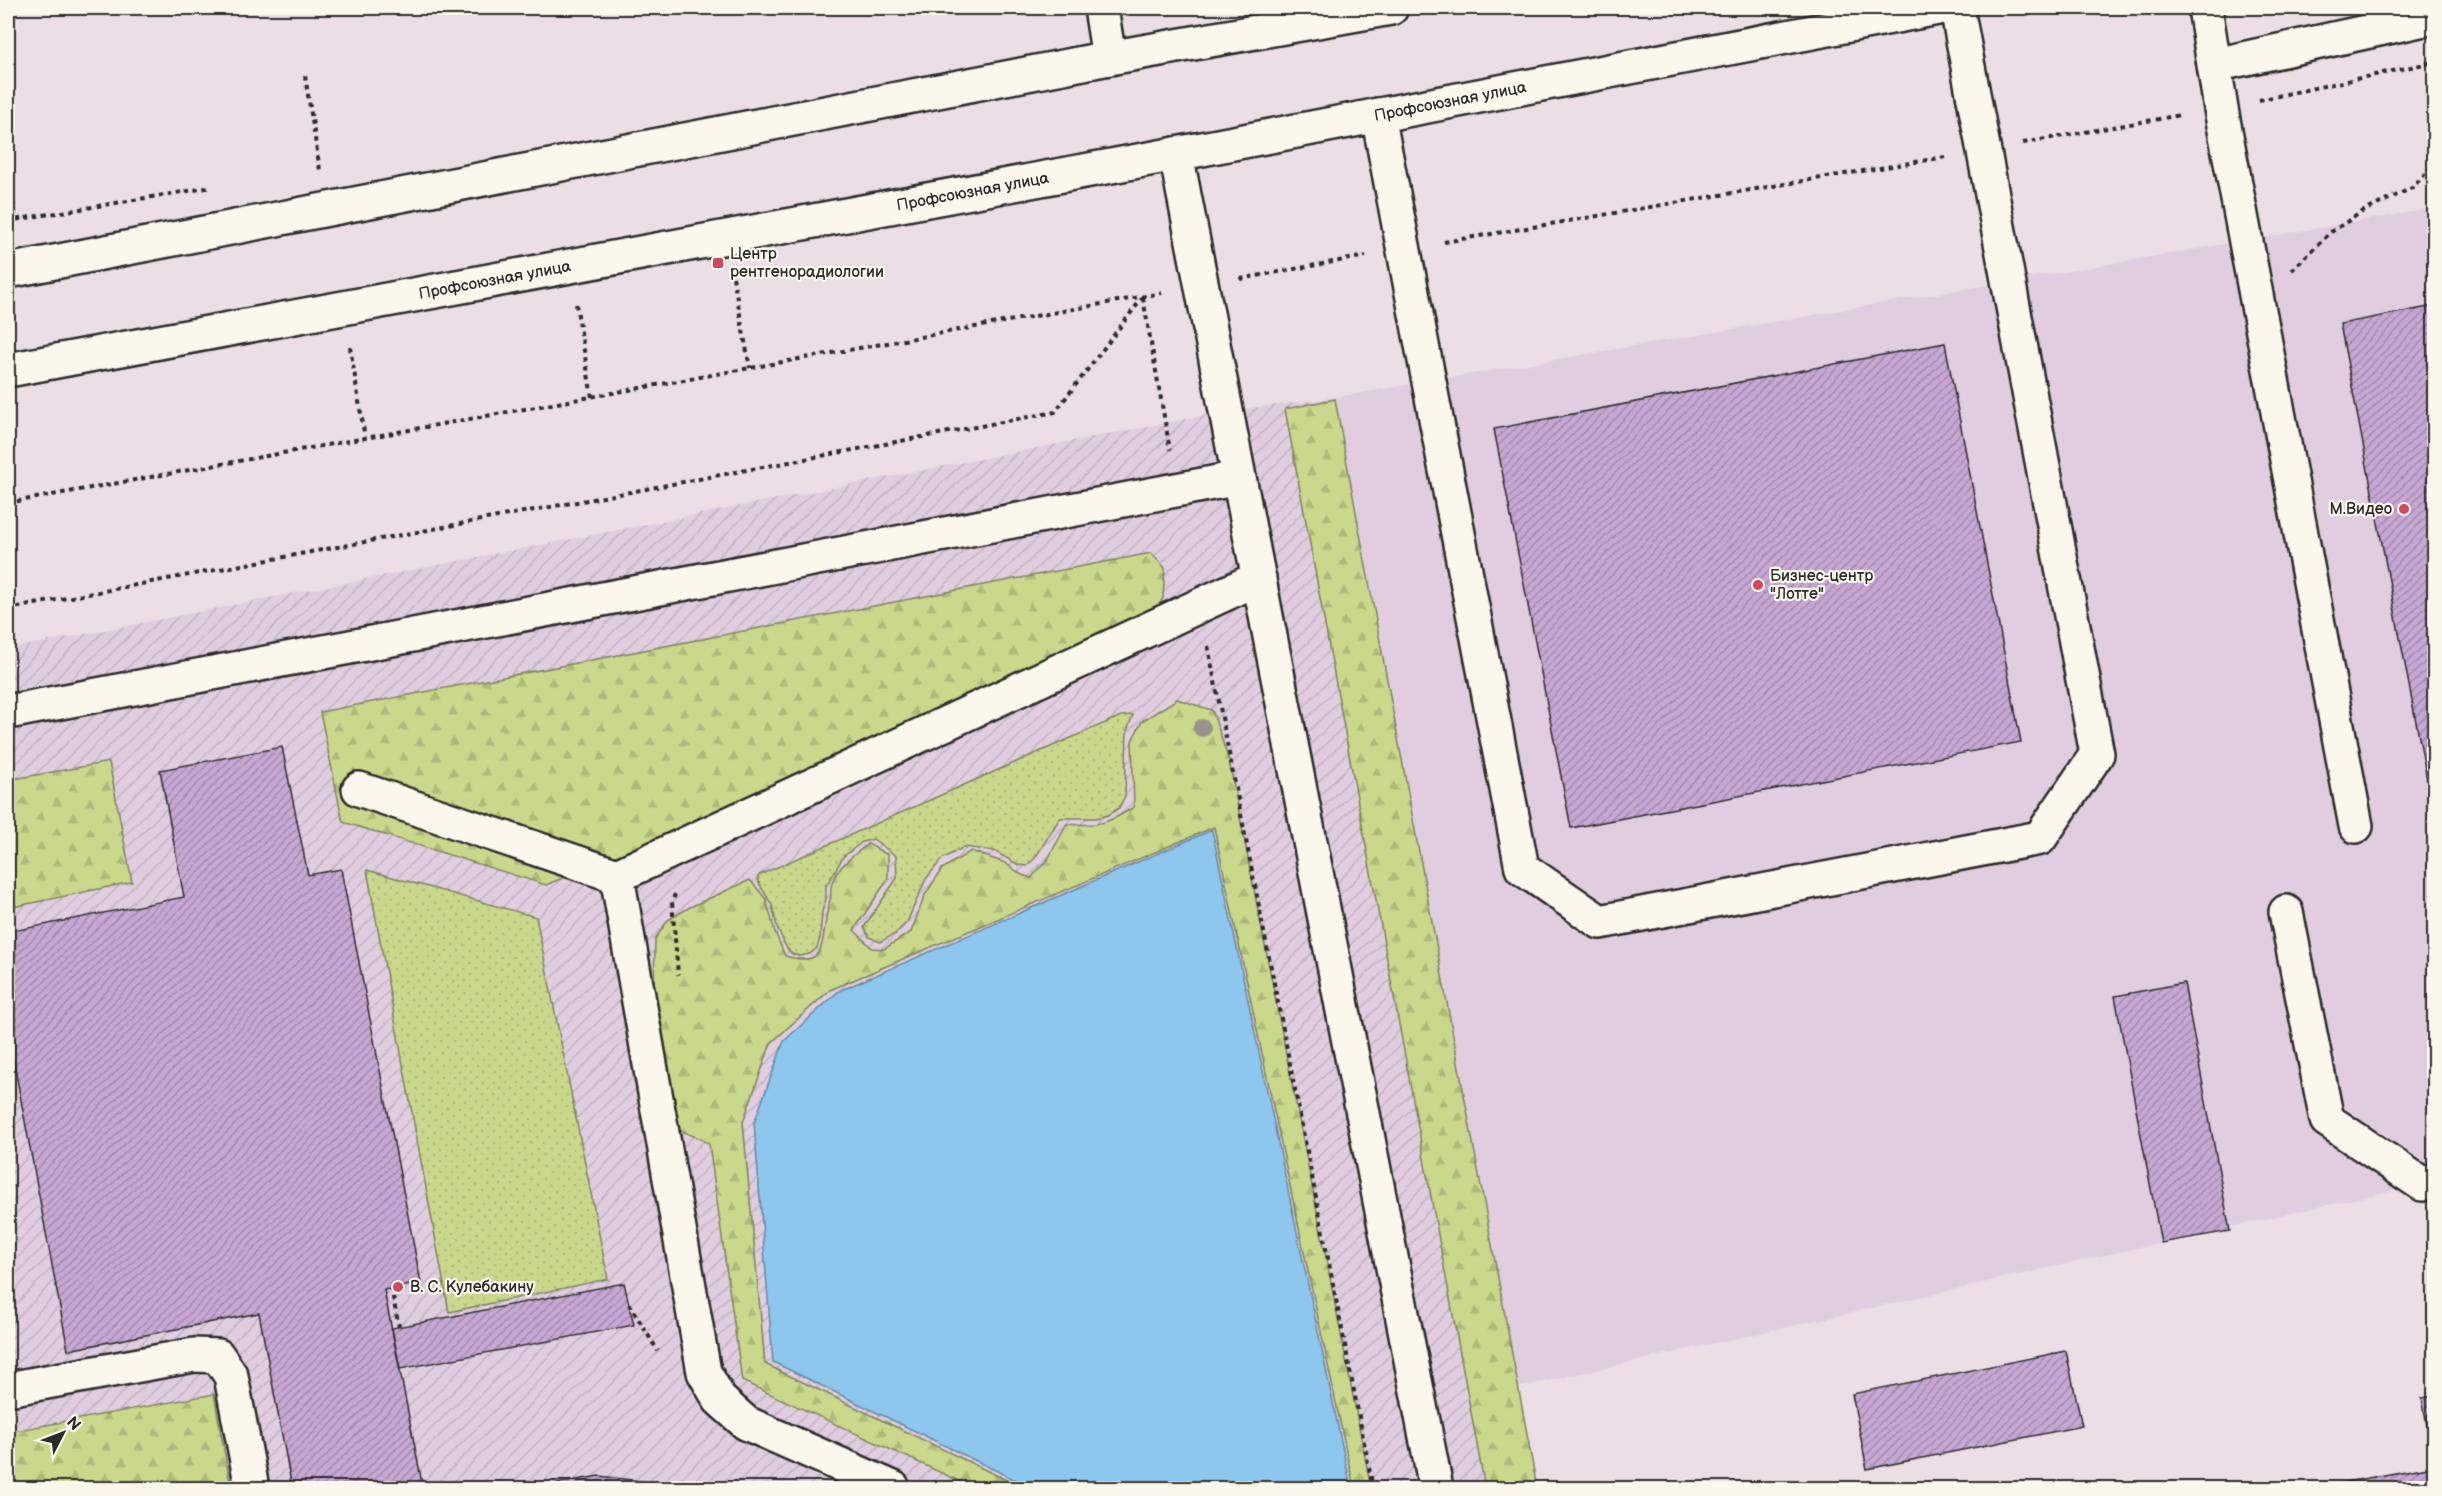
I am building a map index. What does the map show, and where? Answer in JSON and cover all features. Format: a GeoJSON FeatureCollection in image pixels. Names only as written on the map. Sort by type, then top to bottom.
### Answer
{"type":"FeatureCollection","features":[{"type":"Feature","properties":{"kind":"main road"},"geometry":{"type":"LineString","coordinates":[[1101,8],[1110,58]]}},
{"type":"Feature","properties":{"kind":"main road"},"geometry":{"type":"LineString","coordinates":[[8,271],[1110,58],[1391,8]]}},
{"type":"Feature","properties":{"kind":"main road","name":"Профсоюзная улица"},"geometry":{"type":"LineString","coordinates":[[8,370],[1176,154],[1938,8]]}},
{"type":"Feature","properties":{"kind":"main road"},"geometry":{"type":"LineString","coordinates":[[1378,115],[1522,868],[1600,922],[2040,838],[2097,754],[1957,8]]}},
{"type":"Feature","properties":{"kind":"main road"},"geometry":{"type":"LineString","coordinates":[[2205,8],[2221,109],[2356,826]]}},
{"type":"Feature","properties":{"kind":"main road"},"geometry":{"type":"LineString","coordinates":[[2215,65],[2434,17]]}},
{"type":"Feature","properties":{"kind":"main road"},"geometry":{"type":"LineString","coordinates":[[1176,154],[1436,1488]]}},
{"type":"Feature","properties":{"kind":"main road"},"geometry":{"type":"LineString","coordinates":[[8,712],[1239,478]]}},
{"type":"Feature","properties":{"kind":"main road"},"geometry":{"type":"LineString","coordinates":[[359,789],[617,876],[1259,578]]}},
{"type":"Feature","properties":{"kind":"main road"},"geometry":{"type":"LineString","coordinates":[[617,876],[704,1372],[720,1400],[746,1423],[893,1488]]}},
{"type":"Feature","properties":{"kind":"main road"},"geometry":{"type":"LineString","coordinates":[[2286,912],[2327,1120],[2422,1184],[2434,1181]]}},
{"type":"Feature","properties":{"kind":"main road"},"geometry":{"type":"LineString","coordinates":[[8,1389],[194,1354],[218,1356],[231,1376],[252,1488]]}},
{"type":"Feature","properties":{"kind":"path"},"geometry":{"type":"LineString","coordinates":[[8,503],[1403,249],[2221,109],[2434,62]]}},
{"type":"Feature","properties":{"kind":"path"},"geometry":{"type":"LineString","coordinates":[[305,76],[321,170],[309,172]]}},
{"type":"Feature","properties":{"kind":"path"},"geometry":{"type":"LineString","coordinates":[[2259,302],[2331,232],[2362,212],[2412,188],[2434,164]]}},
{"type":"Feature","properties":{"kind":"path"},"geometry":{"type":"LineString","coordinates":[[8,175],[16,219]]}},
{"type":"Feature","properties":{"kind":"path"},"geometry":{"type":"LineString","coordinates":[[8,221],[215,187]]}},
{"type":"Feature","properties":{"kind":"path"},"geometry":{"type":"LineString","coordinates":[[1143,297],[1171,457]]}},
{"type":"Feature","properties":{"kind":"path"},"geometry":{"type":"LineString","coordinates":[[8,609],[1055,412],[1143,297]]}},
{"type":"Feature","properties":{"kind":"path"},"geometry":{"type":"LineString","coordinates":[[576,303],[592,397]]}},
{"type":"Feature","properties":{"kind":"path"},"geometry":{"type":"LineString","coordinates":[[1207,638],[1373,1488]]}},
{"type":"Feature","properties":{"kind":"path"},"geometry":{"type":"LineString","coordinates":[[679,982],[672,902],[680,885]]}},
{"type":"Feature","properties":{"kind":"path"},"geometry":{"type":"LineString","coordinates":[[391,1288],[399,1327]]}},
{"type":"Feature","properties":{"kind":"shaded area"},"geometry":{"type":"Polygon","coordinates":[[[2434,208],[2434,1181],[1517,1388],[1331,398],[2434,208]]]}},
{"type":"Feature","properties":{"kind":"shaded area"},"geometry":{"type":"Polygon","coordinates":[[[1331,398],[1537,1488],[8,1488],[8,649],[1226,411],[1331,398]]]}},
{"type":"Feature","properties":{"kind":"green space"},"geometry":{"type":"Polygon","coordinates":[[[1335,399],[1537,1488],[1485,1488],[1285,409],[1335,399]]]}},
{"type":"Feature","properties":{"kind":"green space"},"geometry":{"type":"Polygon","coordinates":[[[1151,553],[1165,568],[1163,598],[1148,626],[1098,656],[546,885],[343,822],[320,712],[1151,553]]]}},
{"type":"Feature","properties":{"kind":"green space"},"geometry":{"type":"Polygon","coordinates":[[[1177,699],[1212,710],[1229,761],[1371,1488],[1354,1488],[1214,827],[830,990],[771,1043],[743,1122],[765,1364],[1023,1488],[974,1488],[742,1381],[709,1144],[674,1128],[654,994],[655,939],[668,920],[690,907],[750,880],[766,899],[775,932],[785,956],[798,959],[814,957],[823,939],[833,880],[842,866],[868,844],[888,855],[888,879],[854,930],[872,948],[884,949],[911,932],[925,895],[942,869],[971,851],[1005,863],[1022,875],[1031,878],[1048,859],[1067,824],[1102,823],[1134,807],[1132,741],[1142,721],[1177,699]]]}},
{"type":"Feature","properties":{"kind":"green space"},"geometry":{"type":"Polygon","coordinates":[[[1133,715],[1127,731],[1125,796],[1119,808],[1108,815],[1096,818],[1060,818],[1035,858],[1027,866],[1019,865],[994,851],[964,847],[942,859],[926,879],[907,922],[895,934],[880,942],[869,937],[864,927],[897,878],[896,856],[873,839],[862,842],[843,857],[826,886],[826,899],[817,948],[810,954],[799,956],[792,954],[786,947],[777,927],[772,905],[757,880],[759,875],[1121,716],[1133,715]]]}},
{"type":"Feature","properties":{"kind":"green space"},"geometry":{"type":"Polygon","coordinates":[[[109,762],[132,882],[8,908],[8,780],[109,762]]]}},
{"type":"Feature","properties":{"kind":"green space"},"geometry":{"type":"Polygon","coordinates":[[[367,870],[536,917],[608,1279],[449,1312],[367,870]]]}},
{"type":"Feature","properties":{"kind":"green space"},"geometry":{"type":"Polygon","coordinates":[[[214,1394],[231,1488],[8,1488],[8,1432],[214,1394]]]}},
{"type":"Feature","properties":{"kind":"water"},"geometry":{"type":"Polygon","coordinates":[[[1212,830],[1351,1488],[1032,1488],[773,1362],[754,1123],[784,1041],[839,991],[1212,830]]]}},
{"type":"Feature","properties":{"kind":"building"},"geometry":{"type":"Polygon","coordinates":[[[2434,306],[2434,816],[2340,324],[2434,306]]]}},
{"type":"Feature","properties":{"kind":"building","name":"Бизнес-центр \"Лотте\""},"geometry":{"type":"Polygon","coordinates":[[[1945,343],[2021,742],[1571,828],[1494,429],[1945,343]]]}},
{"type":"Feature","properties":{"kind":"building"},"geometry":{"type":"Polygon","coordinates":[[[282,747],[308,875],[341,869],[421,1283],[384,1290],[423,1488],[292,1488],[259,1313],[68,1350],[8,1031],[8,932],[184,897],[160,770],[282,747]]]}},
{"type":"Feature","properties":{"kind":"building"},"geometry":{"type":"Polygon","coordinates":[[[2184,983],[2230,1231],[2161,1243],[2115,996],[2184,983]]]}},
{"type":"Feature","properties":{"kind":"building"},"geometry":{"type":"Polygon","coordinates":[[[624,1283],[634,1325],[400,1369],[392,1328],[624,1283]]]}},
{"type":"Feature","properties":{"kind":"building"},"geometry":{"type":"Polygon","coordinates":[[[2066,1351],[2082,1426],[1867,1469],[1852,1394],[2066,1351]]]}},
{"type":"Feature","properties":{"kind":"building"},"geometry":{"type":"Polygon","coordinates":[[[2434,1396],[2434,1464],[2422,1398],[2434,1396]]]}},
{"type":"Feature","properties":{"kind":"building"},"geometry":{"type":"Polygon","coordinates":[[[2434,1466],[2434,1488],[2313,1488],[2434,1466]]]}},
{"type":"Feature","properties":{"kind":"building"},"geometry":{"type":"Polygon","coordinates":[[[599,1476],[673,1485],[681,1488],[532,1488],[599,1476]]]}},
{"type":"Feature","properties":{"kind":"place","name":"Центр рентгенорадиологии"},"geometry":{"type":"Point","coordinates":[718,263]}},
{"type":"Feature","properties":{"kind":"place","name":"М.Видео"},"geometry":{"type":"Point","coordinates":[2404,509]}},
{"type":"Feature","properties":{"kind":"place","name":"Бизнес-центр \"Лотте\""},"geometry":{"type":"Point","coordinates":[1758,585]}},
{"type":"Feature","properties":{"kind":"place","name":"В. С. Кулебакину"},"geometry":{"type":"Point","coordinates":[398,1287]}}]}
